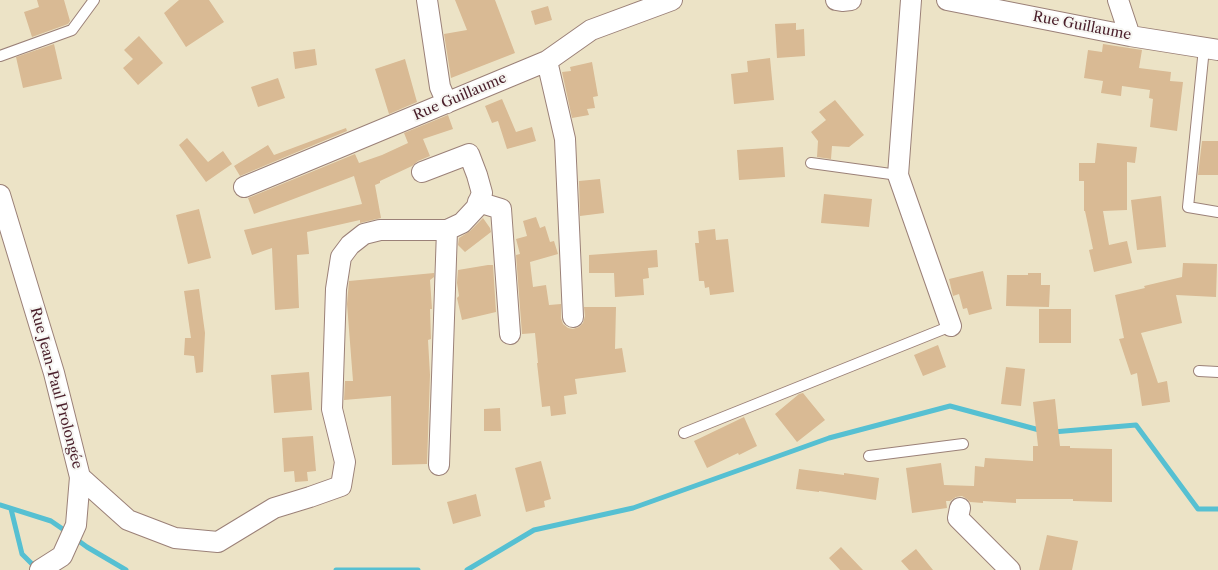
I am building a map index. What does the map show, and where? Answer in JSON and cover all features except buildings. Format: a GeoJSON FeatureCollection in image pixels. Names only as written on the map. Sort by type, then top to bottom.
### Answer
{"type":"FeatureCollection","features":[{"type":"Feature","properties":{"kind":"street"},"geometry":{"type":"LineString","coordinates":[[427,0],[440,87],[447,103]]}},
{"type":"Feature","properties":{"kind":"street","name":"Rue Guillaume"},"geometry":{"type":"LineString","coordinates":[[244,187],[547,61],[591,30],[672,0]]}},
{"type":"Feature","properties":{"kind":"street"},"geometry":{"type":"LineString","coordinates":[[836,0],[851,0]]}},
{"type":"Feature","properties":{"kind":"street"},"geometry":{"type":"LineString","coordinates":[[911,0],[898,175],[951,326]]}},
{"type":"Feature","properties":{"kind":"street","name":"Rue Guillaume"},"geometry":{"type":"LineString","coordinates":[[947,0],[1130,36],[1211,49]]}},
{"type":"Feature","properties":{"kind":"street"},"geometry":{"type":"LineString","coordinates":[[1118,0],[1130,36]]}},
{"type":"Feature","properties":{"kind":"street"},"geometry":{"type":"LineString","coordinates":[[547,61],[565,139],[573,318]]}},
{"type":"Feature","properties":{"kind":"street"},"geometry":{"type":"LineString","coordinates":[[80,477],[128,520],[175,538],[218,542],[274,508],[340,486],[345,462],[332,409],[336,289],[341,257],[350,245],[364,234],[380,230],[447,230],[462,223],[476,208],[482,193],[469,154],[422,172]]}},
{"type":"Feature","properties":{"kind":"street","name":"Rue Jean-Paul Prolongée"},"geometry":{"type":"LineString","coordinates":[[0,195],[54,373],[80,477],[76,525],[62,556],[40,570]]}},
{"type":"Feature","properties":{"kind":"street"},"geometry":{"type":"LineString","coordinates":[[478,202],[501,209],[510,334]]}},
{"type":"Feature","properties":{"kind":"street"},"geometry":{"type":"LineString","coordinates":[[439,465],[447,230]]}},
{"type":"Feature","properties":{"kind":"street"},"geometry":{"type":"LineString","coordinates":[[960,508],[958,518],[1010,570]]}},
{"type":"Feature","properties":{"kind":"lane"},"geometry":{"type":"LineString","coordinates":[[0,56],[72,30],[94,0]]}},
{"type":"Feature","properties":{"kind":"lane"},"geometry":{"type":"LineString","coordinates":[[1211,49],[1188,208],[1218,212]]}},
{"type":"Feature","properties":{"kind":"lane"},"geometry":{"type":"LineString","coordinates":[[811,163],[898,175]]}},
{"type":"Feature","properties":{"kind":"lane"},"geometry":{"type":"LineString","coordinates":[[684,433],[951,326]]}},
{"type":"Feature","properties":{"kind":"lane"},"geometry":{"type":"LineString","coordinates":[[1199,372],[1218,372]]}},
{"type":"Feature","properties":{"kind":"lane"},"geometry":{"type":"LineString","coordinates":[[869,456],[963,444]]}},
{"type":"Feature","properties":{"kind":"waterway"},"geometry":{"type":"LineString","coordinates":[[467,570],[534,530],[633,508],[829,438],[950,406],[1043,431]]}},
{"type":"Feature","properties":{"kind":"waterway"},"geometry":{"type":"LineString","coordinates":[[1053,432],[1136,425],[1198,509],[1218,509]]}},
{"type":"Feature","properties":{"kind":"waterway"},"geometry":{"type":"LineString","coordinates":[[0,505],[51,521],[67,532]]}},
{"type":"Feature","properties":{"kind":"waterway"},"geometry":{"type":"LineString","coordinates":[[11,509],[22,554],[36,568]]}},
{"type":"Feature","properties":{"kind":"waterway"},"geometry":{"type":"LineString","coordinates":[[76,539],[126,570]]}},
{"type":"Feature","properties":{"kind":"waterway"},"geometry":{"type":"LineString","coordinates":[[336,570],[418,570]]}}]}
